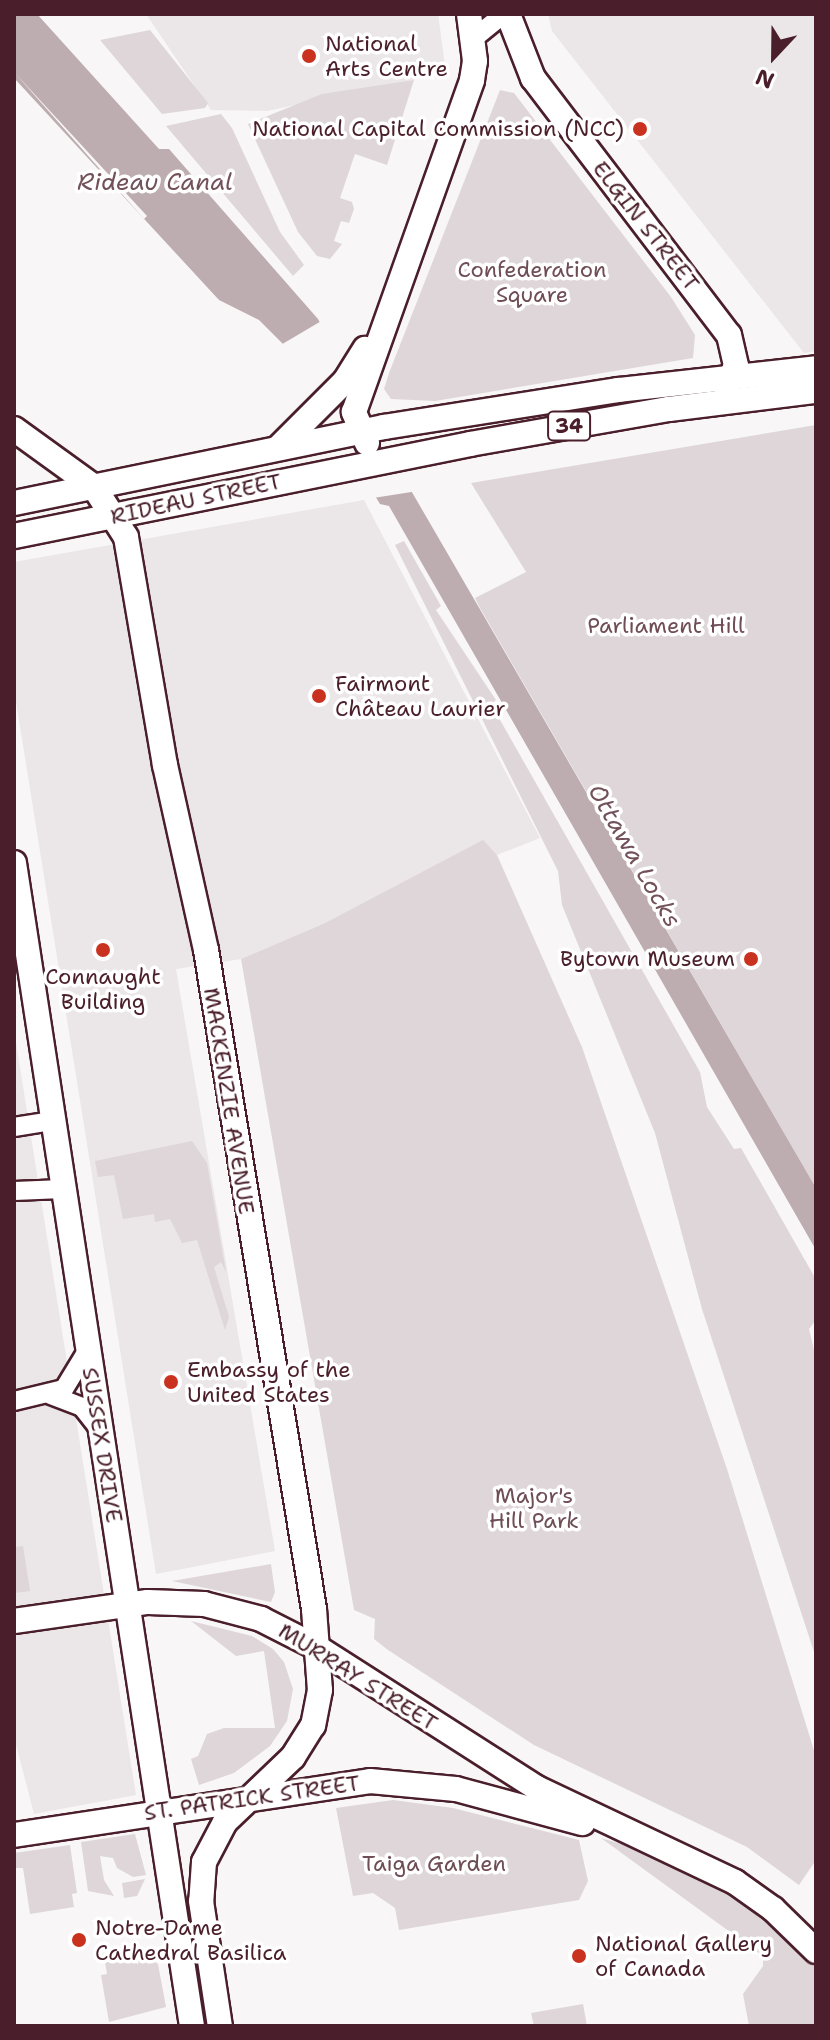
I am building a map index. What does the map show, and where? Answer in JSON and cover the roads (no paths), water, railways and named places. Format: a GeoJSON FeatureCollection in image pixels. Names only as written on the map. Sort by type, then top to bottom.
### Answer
{"type":"FeatureCollection","features":[{"type":"Feature","properties":{"kind":"main road"},"geometry":{"type":"LineString","coordinates":[[378,462],[360,431],[354,412],[472,80],[473,39],[469,14]]}},
{"type":"Feature","properties":{"kind":"main road","name":"ELGIN STREET"},"geometry":{"type":"LineString","coordinates":[[506,14],[533,78],[729,335],[734,377]]}},
{"type":"Feature","properties":{"kind":"main road"},"geometry":{"type":"LineString","coordinates":[[279,447],[345,381],[387,313]]}},
{"type":"Feature","properties":{"kind":"main road","name":"34"},"geometry":{"type":"LineString","coordinates":[[360,431],[816,368]]}},
{"type":"Feature","properties":{"kind":"main road"},"geometry":{"type":"LineString","coordinates":[[669,409],[712,396],[734,377]]}},
{"type":"Feature","properties":{"kind":"main road","name":"34"},"geometry":{"type":"LineString","coordinates":[[378,462],[669,409],[816,391]]}},
{"type":"Feature","properties":{"kind":"main road","name":"MACKENZIE AVENUE"},"geometry":{"type":"LineString","coordinates":[[14,429],[94,487],[126,537],[165,765],[206,950],[318,1648],[320,1690],[313,1725],[293,1757],[247,1798]]}},
{"type":"Feature","properties":{"kind":"main road","name":"RIDEAU STREET"},"geometry":{"type":"LineString","coordinates":[[14,503],[360,431]]}},
{"type":"Feature","properties":{"kind":"main road","name":"RIDEAU STREET"},"geometry":{"type":"LineString","coordinates":[[14,536],[378,462]]}},
{"type":"Feature","properties":{"kind":"main road","name":"SUSSEX DRIVE"},"geometry":{"type":"LineString","coordinates":[[14,863],[160,1811],[189,2026]]}},
{"type":"Feature","properties":{"kind":"main road","name":"MURRAY STREET"},"geometry":{"type":"LineString","coordinates":[[14,1621],[126,1604],[225,1608],[261,1619],[318,1648],[520,1778],[630,1834]]}},
{"type":"Feature","properties":{"kind":"main road","name":"ST. PATRICK STREET"},"geometry":{"type":"LineString","coordinates":[[14,1835],[342,1783],[416,1783],[630,1834]]}},
{"type":"Feature","properties":{"kind":"main road"},"geometry":{"type":"LineString","coordinates":[[220,2026],[200,1881],[211,1843],[247,1798]]}},
{"type":"Feature","properties":{"kind":"main road"},"geometry":{"type":"LineString","coordinates":[[630,1834],[735,1882],[773,1909],[816,1951]]}},
{"type":"Feature","properties":{"kind":"street"},"geometry":{"type":"LineString","coordinates":[[473,39],[506,14]]}},
{"type":"Feature","properties":{"kind":"street"},"geometry":{"type":"LineString","coordinates":[[14,1127],[53,1121]]}},
{"type":"Feature","properties":{"kind":"street"},"geometry":{"type":"LineString","coordinates":[[14,1191],[63,1189]]}},
{"type":"Feature","properties":{"kind":"street"},"geometry":{"type":"LineString","coordinates":[[14,1401],[51,1395],[75,1378],[87,1351]]}},
{"type":"Feature","properties":{"kind":"street"},"geometry":{"type":"LineString","coordinates":[[51,1395],[82,1407],[99,1429]]}},
{"type":"Feature","properties":{"kind":"water","name":"Rideau Canal"},"geometry":{"type":"Polygon","coordinates":[[[14,14],[37,14],[159,149],[169,149],[318,319],[413,494],[816,1188],[816,1250],[389,506],[380,504],[283,344],[259,320],[219,300],[14,78],[14,14]]]}},
{"type":"Feature","properties":{"kind":"place","name":"National Arts Centre"},"geometry":{"type":"Point","coordinates":[309,56]}},
{"type":"Feature","properties":{"kind":"place","name":"National Capital Commission (NCC)"},"geometry":{"type":"Point","coordinates":[640,129]}},
{"type":"Feature","properties":{"kind":"place","name":"Fairmont Château Laurier"},"geometry":{"type":"Point","coordinates":[319,696]}},
{"type":"Feature","properties":{"kind":"place","name":"Connaught Building"},"geometry":{"type":"Point","coordinates":[103,950]}},
{"type":"Feature","properties":{"kind":"place","name":"Bytown Museum"},"geometry":{"type":"Point","coordinates":[751,959]}},
{"type":"Feature","properties":{"kind":"place","name":"Embassy of the United States"},"geometry":{"type":"Point","coordinates":[171,1382]}},
{"type":"Feature","properties":{"kind":"place","name":"Notre-Dame Cathedral Basilica"},"geometry":{"type":"Point","coordinates":[79,1940]}},
{"type":"Feature","properties":{"kind":"place","name":"National Gallery of Canada"},"geometry":{"type":"Point","coordinates":[579,1956]}},
{"type":"Feature","properties":{"kind":"park label","name":"Confederation Square"},"geometry":{"type":"Point","coordinates":[532,282]}},
{"type":"Feature","properties":{"kind":"park label","name":"Parliament Hill"},"geometry":{"type":"Point","coordinates":[666,626]}},
{"type":"Feature","properties":{"kind":"park label","name":"Major's Hill Park"},"geometry":{"type":"Point","coordinates":[534,1508]}},
{"type":"Feature","properties":{"kind":"park label","name":"Taiga Garden"},"geometry":{"type":"Point","coordinates":[434,1864]}},
{"type":"Feature","properties":{"kind":"water label","name":"Ottawa Locks"},"geometry":{"type":"Point","coordinates":[634,856]}}]}
